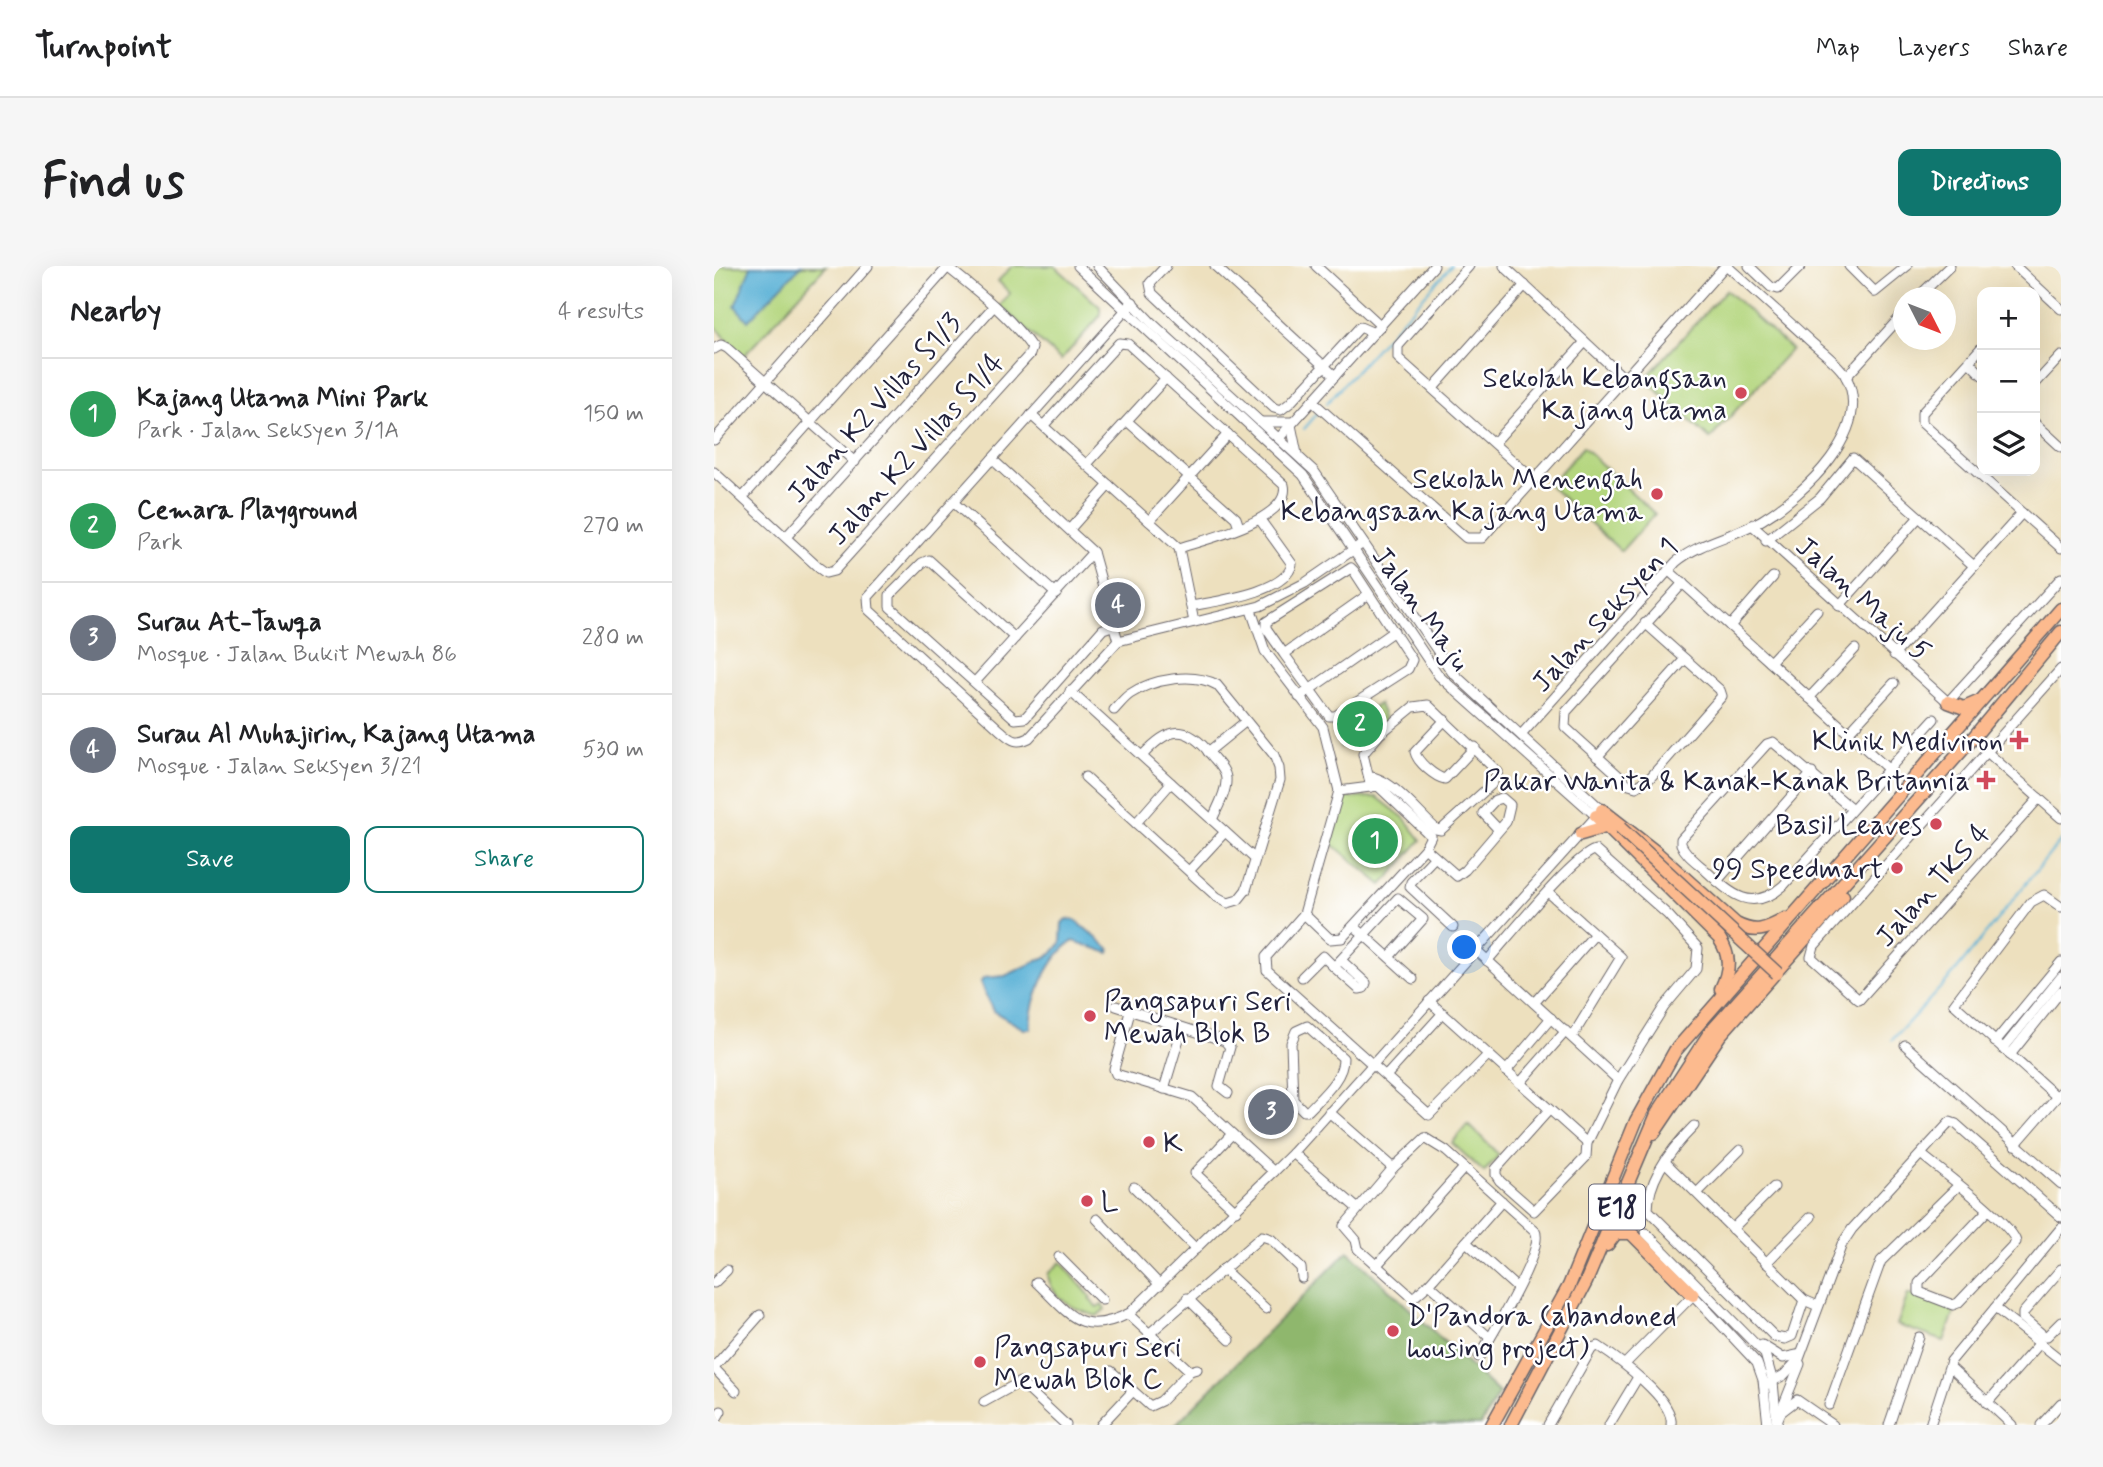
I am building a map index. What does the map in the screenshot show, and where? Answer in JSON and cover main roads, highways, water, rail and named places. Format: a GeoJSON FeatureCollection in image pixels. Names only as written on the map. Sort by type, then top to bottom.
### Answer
{"type":"FeatureCollection","features":[{"type":"Feature","properties":{"kind":"highway","name":"E18"},"geometry":{"type":"LineString","coordinates":[[1492,1425],[1569,1286],[1636,1121],[1675,1051],[1712,1005],[2061,609]]}},
{"type":"Feature","properties":{"kind":"highway","name":"E18"},"geometry":{"type":"LineString","coordinates":[[1511,1425],[1586,1282],[1641,1149],[1675,1083],[1709,1034],[1923,795],[2061,632]]}},
{"type":"Feature","properties":{"kind":"highway"},"geometry":{"type":"LineString","coordinates":[[1951,736],[1955,719],[1948,702],[1964,708],[1983,700]]}},
{"type":"Feature","properties":{"kind":"highway"},"geometry":{"type":"LineString","coordinates":[[1641,1149],[1662,1124],[1720,1035],[1918,808],[1923,795]]}},
{"type":"Feature","properties":{"kind":"highway"},"geometry":{"type":"LineString","coordinates":[[1712,1005],[1728,974],[1726,947],[1605,827],[1599,813],[1775,975]]}},
{"type":"Feature","properties":{"kind":"highway"},"geometry":{"type":"LineString","coordinates":[[1581,834],[1605,827]]}},
{"type":"Feature","properties":{"kind":"highway"},"geometry":{"type":"LineString","coordinates":[[1623,833],[1657,853],[1736,924],[1748,931],[1760,932],[1771,927],[1798,908]]}},
{"type":"Feature","properties":{"kind":"highway"},"geometry":{"type":"LineString","coordinates":[[1586,1282],[1612,1235],[1626,1232],[1634,1235],[1697,1291]]}},
{"type":"Feature","properties":{"kind":"water"},"geometry":{"type":"Polygon","coordinates":[[[751,266],[801,266],[748,321],[735,306],[751,266]]]}},
{"type":"Feature","properties":{"kind":"water"},"geometry":{"type":"Polygon","coordinates":[[[1066,919],[1075,920],[1110,949],[1109,953],[1074,941],[1066,947],[1050,967],[1037,993],[1031,1029],[1024,1029],[993,1011],[980,983],[984,978],[1005,976],[1052,954],[1061,943],[1062,923],[1066,919]]]}},
{"type":"Feature","properties":{"kind":"waterway"},"geometry":{"type":"LineString","coordinates":[[1326,404],[1451,266]]}},
{"type":"Feature","properties":{"kind":"waterway"},"geometry":{"type":"LineString","coordinates":[[1304,429],[1317,414]]}},
{"type":"Feature","properties":{"kind":"waterway"},"geometry":{"type":"LineString","coordinates":[[1892,1040],[1955,972],[2061,840]]}},
{"type":"Feature","properties":{"kind":"place","name":"Sekolah Kebangsaan Kajang Utama"},"geometry":{"type":"Point","coordinates":[1741,393]}},
{"type":"Feature","properties":{"kind":"place","name":"Sekolah Menengah Kebangsaan Kajang Utama"},"geometry":{"type":"Point","coordinates":[1657,494]}},
{"type":"Feature","properties":{"kind":"place","name":"Surau Al Muhajirin, Kajang Utama"},"geometry":{"type":"Point","coordinates":[1118,605]}},
{"type":"Feature","properties":{"kind":"place","name":"Cemara Playground"},"geometry":{"type":"Point","coordinates":[1360,724]}},
{"type":"Feature","properties":{"kind":"place","name":"Klinik Mediviron"},"geometry":{"type":"Point","coordinates":[2019,740]}},
{"type":"Feature","properties":{"kind":"place","name":"Pakar Wanita & Kanak-Kanak Britannia"},"geometry":{"type":"Point","coordinates":[1986,780]}},
{"type":"Feature","properties":{"kind":"place","name":"Basil Leaves"},"geometry":{"type":"Point","coordinates":[1936,824]}},
{"type":"Feature","properties":{"kind":"place","name":"Kajang Utama Mini Park"},"geometry":{"type":"Point","coordinates":[1375,841]}},
{"type":"Feature","properties":{"kind":"place","name":"99 Speedmart"},"geometry":{"type":"Point","coordinates":[1897,868]}},
{"type":"Feature","properties":{"kind":"place","name":"Pangsapuri Seri Mewah Blok B"},"geometry":{"type":"Point","coordinates":[1090,1016]}},
{"type":"Feature","properties":{"kind":"place","name":"Surau At-Tawqa"},"geometry":{"type":"Point","coordinates":[1271,1112]}},
{"type":"Feature","properties":{"kind":"place","name":"K"},"geometry":{"type":"Point","coordinates":[1149,1142]}},
{"type":"Feature","properties":{"kind":"place","name":"L"},"geometry":{"type":"Point","coordinates":[1087,1201]}},
{"type":"Feature","properties":{"kind":"place","name":"D'Pandora (abandoned housing project)"},"geometry":{"type":"Point","coordinates":[1393,1331]}},
{"type":"Feature","properties":{"kind":"place","name":"Pangsapuri Seri Mewah Blok C"},"geometry":{"type":"Point","coordinates":[980,1362]}}]}
